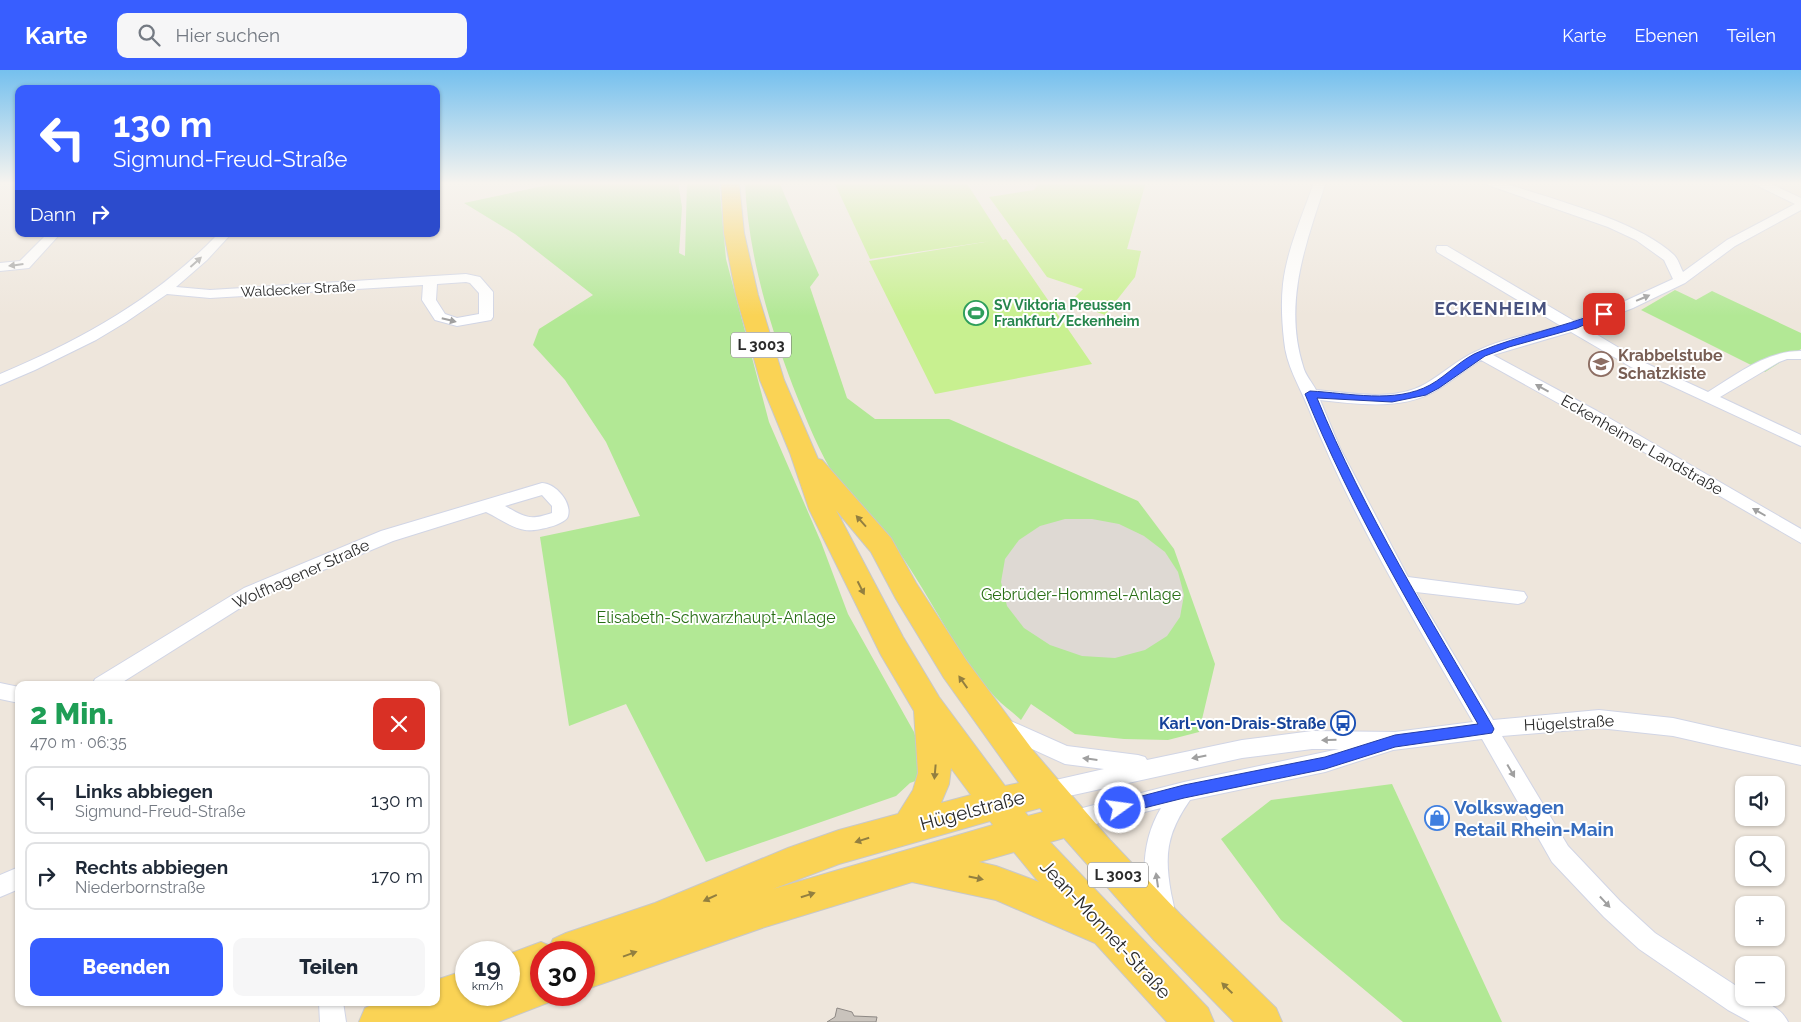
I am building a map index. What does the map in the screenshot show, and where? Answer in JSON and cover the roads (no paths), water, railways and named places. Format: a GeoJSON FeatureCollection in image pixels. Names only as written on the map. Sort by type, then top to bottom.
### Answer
{"type":"FeatureCollection","features":[{"type":"Feature","properties":{"kind":"main road","name":"L 3003"},"geometry":{"type":"LineString","coordinates":[[733,226],[747,295],[772,380],[803,453],[822,509],[892,646],[928,707],[975,776],[1020,834]]}},
{"type":"Feature","properties":{"kind":"main road","name":"L 3003"},"geometry":{"type":"LineString","coordinates":[[803,453],[881,545],[906,591],[954,669],[992,722],[1046,791],[1167,928],[1262,1022]]}},
{"type":"Feature","properties":{"kind":"main road"},"geometry":{"type":"LineString","coordinates":[[909,826],[928,798],[935,776],[935,757],[928,707]]}},
{"type":"Feature","properties":{"kind":"main road","name":"Hügelstraße"},"geometry":{"type":"LineString","coordinates":[[595,942],[655,921],[788,865],[909,826],[1046,791]]}},
{"type":"Feature","properties":{"kind":"main road","name":"Hügelstraße"},"geometry":{"type":"LineString","coordinates":[[595,967],[761,910],[1071,820]]}},
{"type":"Feature","properties":{"kind":"main road","name":"Jean-Monnet-Straße"},"geometry":{"type":"LineString","coordinates":[[1020,834],[1194,1022]]}},
{"type":"Feature","properties":{"kind":"main road"},"geometry":{"type":"LineString","coordinates":[[912,865],[996,883],[1057,907],[1108,931]]}},
{"type":"Feature","properties":{"kind":"main road"},"geometry":{"type":"LineString","coordinates":[[448,1022],[530,990]]}},
{"type":"Feature","properties":{"kind":"main road"},"geometry":{"type":"LineString","coordinates":[[440,999],[455,993]]}},
{"type":"Feature","properties":{"kind":"main road"},"geometry":{"type":"LineString","coordinates":[[378,1022],[420,1006]]}},
{"type":"Feature","properties":{"kind":"street"},"geometry":{"type":"LineString","coordinates":[[1305,226],[1299,246],[1289,298],[1290,342],[1296,368],[1310,394],[1332,448],[1402,583],[1560,854],[1612,909],[1647,941],[1736,1001],[1775,1022]]}},
{"type":"Feature","properties":{"kind":"street"},"geometry":{"type":"LineString","coordinates":[[1617,226],[1640,237],[1670,258],[1680,280]]}},
{"type":"Feature","properties":{"kind":"street"},"geometry":{"type":"LineString","coordinates":[[1310,394],[1374,399],[1392,399],[1415,394],[1436,386],[1481,354],[1574,326],[1648,296],[1680,280],[1731,243],[1761,226]]}},
{"type":"Feature","properties":{"kind":"street"},"geometry":{"type":"LineString","coordinates":[[0,267],[24,265],[51,237]]}},
{"type":"Feature","properties":{"kind":"street"},"geometry":{"type":"LineString","coordinates":[[0,380],[43,363],[107,328],[166,290],[222,237]]}},
{"type":"Feature","properties":{"kind":"street"},"geometry":{"type":"LineString","coordinates":[[1442,249],[1636,364],[1801,441]]}},
{"type":"Feature","properties":{"kind":"street","name":"Waldecker Straße"},"geometry":{"type":"LineString","coordinates":[[166,290],[210,294],[466,278],[475,280],[486,292],[486,317],[457,322],[440,317],[429,300],[430,281]]}},
{"type":"Feature","properties":{"kind":"street","name":"Eckenheimer Landstraße"},"geometry":{"type":"LineString","coordinates":[[1481,354],[1592,415],[1801,537]]}},
{"type":"Feature","properties":{"kind":"street"},"geometry":{"type":"LineString","coordinates":[[1708,398],[1774,359],[1786,354],[1801,355]]}},
{"type":"Feature","properties":{"kind":"street","name":"Wolfhagener Straße"},"geometry":{"type":"LineString","coordinates":[[108,681],[250,593],[387,536],[486,505]]}},
{"type":"Feature","properties":{"kind":"street"},"geometry":{"type":"LineString","coordinates":[[1402,583],[1518,597]]}},
{"type":"Feature","properties":{"kind":"street"},"geometry":{"type":"LineString","coordinates":[[0,691],[15,694]]}},
{"type":"Feature","properties":{"kind":"street","name":"Hügelstraße"},"geometry":{"type":"LineString","coordinates":[[1046,791],[1242,749],[1312,740],[1395,741],[1577,720],[1616,719],[1673,727],[1801,756]]}},
{"type":"Feature","properties":{"kind":"street"},"geometry":{"type":"LineString","coordinates":[[992,722],[1065,755],[1156,766]]}},
{"type":"Feature","properties":{"kind":"street","name":"Hügelstraße"},"geometry":{"type":"LineString","coordinates":[[1071,820],[1184,792],[1325,763],[1395,741]]}},
{"type":"Feature","properties":{"kind":"street"},"geometry":{"type":"LineString","coordinates":[[1167,928],[1157,883],[1154,855],[1164,821],[1184,792]]}},
{"type":"Feature","properties":{"kind":"street"},"geometry":{"type":"LineString","coordinates":[[0,886],[15,880]]}},
{"type":"Feature","properties":{"kind":"street"},"geometry":{"type":"LineString","coordinates":[[332,1006],[334,1022]]}},
{"type":"Feature","properties":{"kind":"place","name":"SV Viktoria Preussen Frankfurt/Eckenheim"},"geometry":{"type":"Point","coordinates":[976,313]}},
{"type":"Feature","properties":{"kind":"place","name":"Krabbelstube Schatzkiste"},"geometry":{"type":"Point","coordinates":[1601,364]}},
{"type":"Feature","properties":{"kind":"place","name":"Karl-von-Drais-Straße"},"geometry":{"type":"Point","coordinates":[1343,723]}},
{"type":"Feature","properties":{"kind":"place","name":"Volkswagen Retail Rhein-Main"},"geometry":{"type":"Point","coordinates":[1437,818]}},
{"type":"Feature","properties":{"kind":"district","name":"ECKENHEIM"},"geometry":{"type":"Point","coordinates":[1491,308]}},
{"type":"Feature","properties":{"kind":"park label","name":"Gebrüder-Hommel-Anlage"},"geometry":{"type":"Point","coordinates":[1081,594]}},
{"type":"Feature","properties":{"kind":"park label","name":"Elisabeth-Schwarzhaupt-Anlage"},"geometry":{"type":"Point","coordinates":[716,617]}}]}
